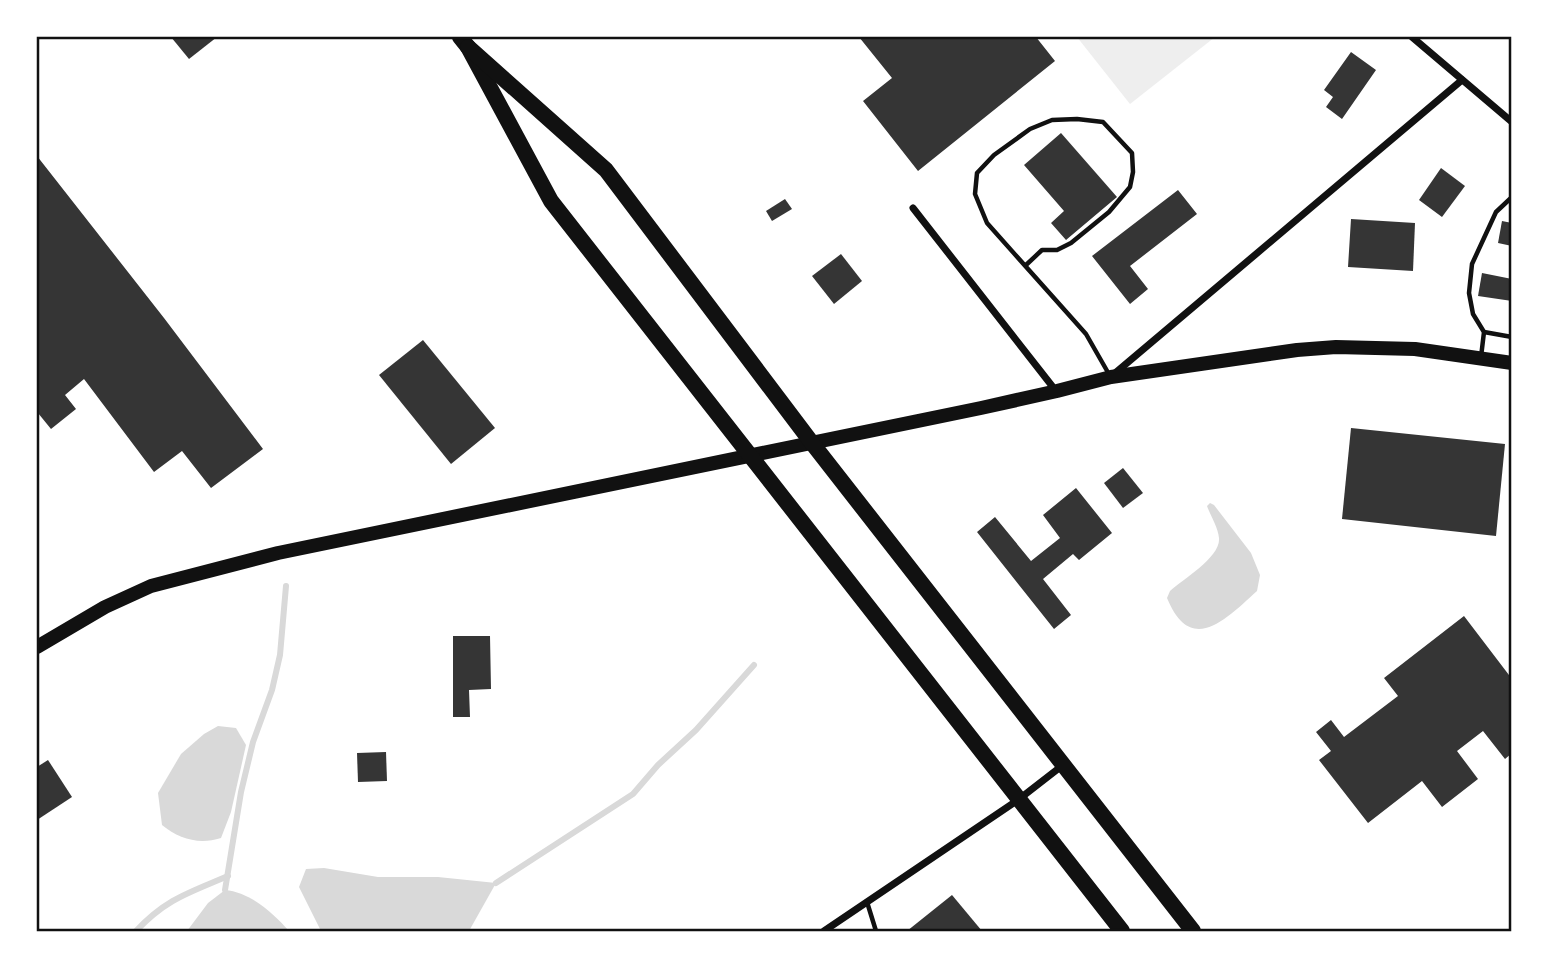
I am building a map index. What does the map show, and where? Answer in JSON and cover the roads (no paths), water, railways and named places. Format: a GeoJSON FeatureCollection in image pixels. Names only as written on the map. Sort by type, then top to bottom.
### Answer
{"type":"FeatureCollection","features":[{"type":"Feature","properties":{"kind":"main road"},"geometry":{"type":"LineString","coordinates":[[464,42],[606,170],[813,443],[1193,931]]}},
{"type":"Feature","properties":{"kind":"main road"},"geometry":{"type":"LineString","coordinates":[[464,42],[551,201],[1122,931]]}},
{"type":"Feature","properties":{"kind":"main road"},"geometry":{"type":"LineString","coordinates":[[37,648],[128,596],[178,578],[284,552],[813,443],[1111,377],[1336,347],[1415,349],[1512,363]]}},
{"type":"Feature","properties":{"kind":"street"},"geometry":{"type":"LineString","coordinates":[[1412,37],[1512,122]]}},
{"type":"Feature","properties":{"kind":"street"},"geometry":{"type":"LineString","coordinates":[[1111,377],[1462,80]]}},
{"type":"Feature","properties":{"kind":"street"},"geometry":{"type":"LineString","coordinates":[[913,208],[1057,391]]}},
{"type":"Feature","properties":{"kind":"street"},"geometry":{"type":"LineString","coordinates":[[824,931],[1018,800],[1063,764]]}},
{"type":"Feature","properties":{"kind":"lane"},"geometry":{"type":"LineString","coordinates":[[1026,265],[1042,250],[1057,250],[1071,243],[1109,212],[1130,187],[1133,173],[1132,153],[1103,122],[1052,120],[1030,130],[1003,148],[977,173],[975,194],[987,223],[1086,334],[1111,377]]}},
{"type":"Feature","properties":{"kind":"lane"},"geometry":{"type":"LineString","coordinates":[[1480,358],[1484,332],[1473,314],[1469,293],[1472,264],[1496,212],[1512,197]]}},
{"type":"Feature","properties":{"kind":"lane"},"geometry":{"type":"LineString","coordinates":[[1484,332],[1512,337]]}},
{"type":"Feature","properties":{"kind":"lane"},"geometry":{"type":"LineString","coordinates":[[867,902],[876,931]]}},
{"type":"Feature","properties":{"kind":"waterway"},"geometry":{"type":"LineString","coordinates":[[225,890],[241,792],[253,742],[272,690],[280,655],[286,586]]}},
{"type":"Feature","properties":{"kind":"waterway"},"geometry":{"type":"LineString","coordinates":[[496,883],[633,794],[658,765],[696,730],[754,665]]}},
{"type":"Feature","properties":{"kind":"waterway"},"geometry":{"type":"LineString","coordinates":[[136,931],[168,904],[228,876]]}}]}
